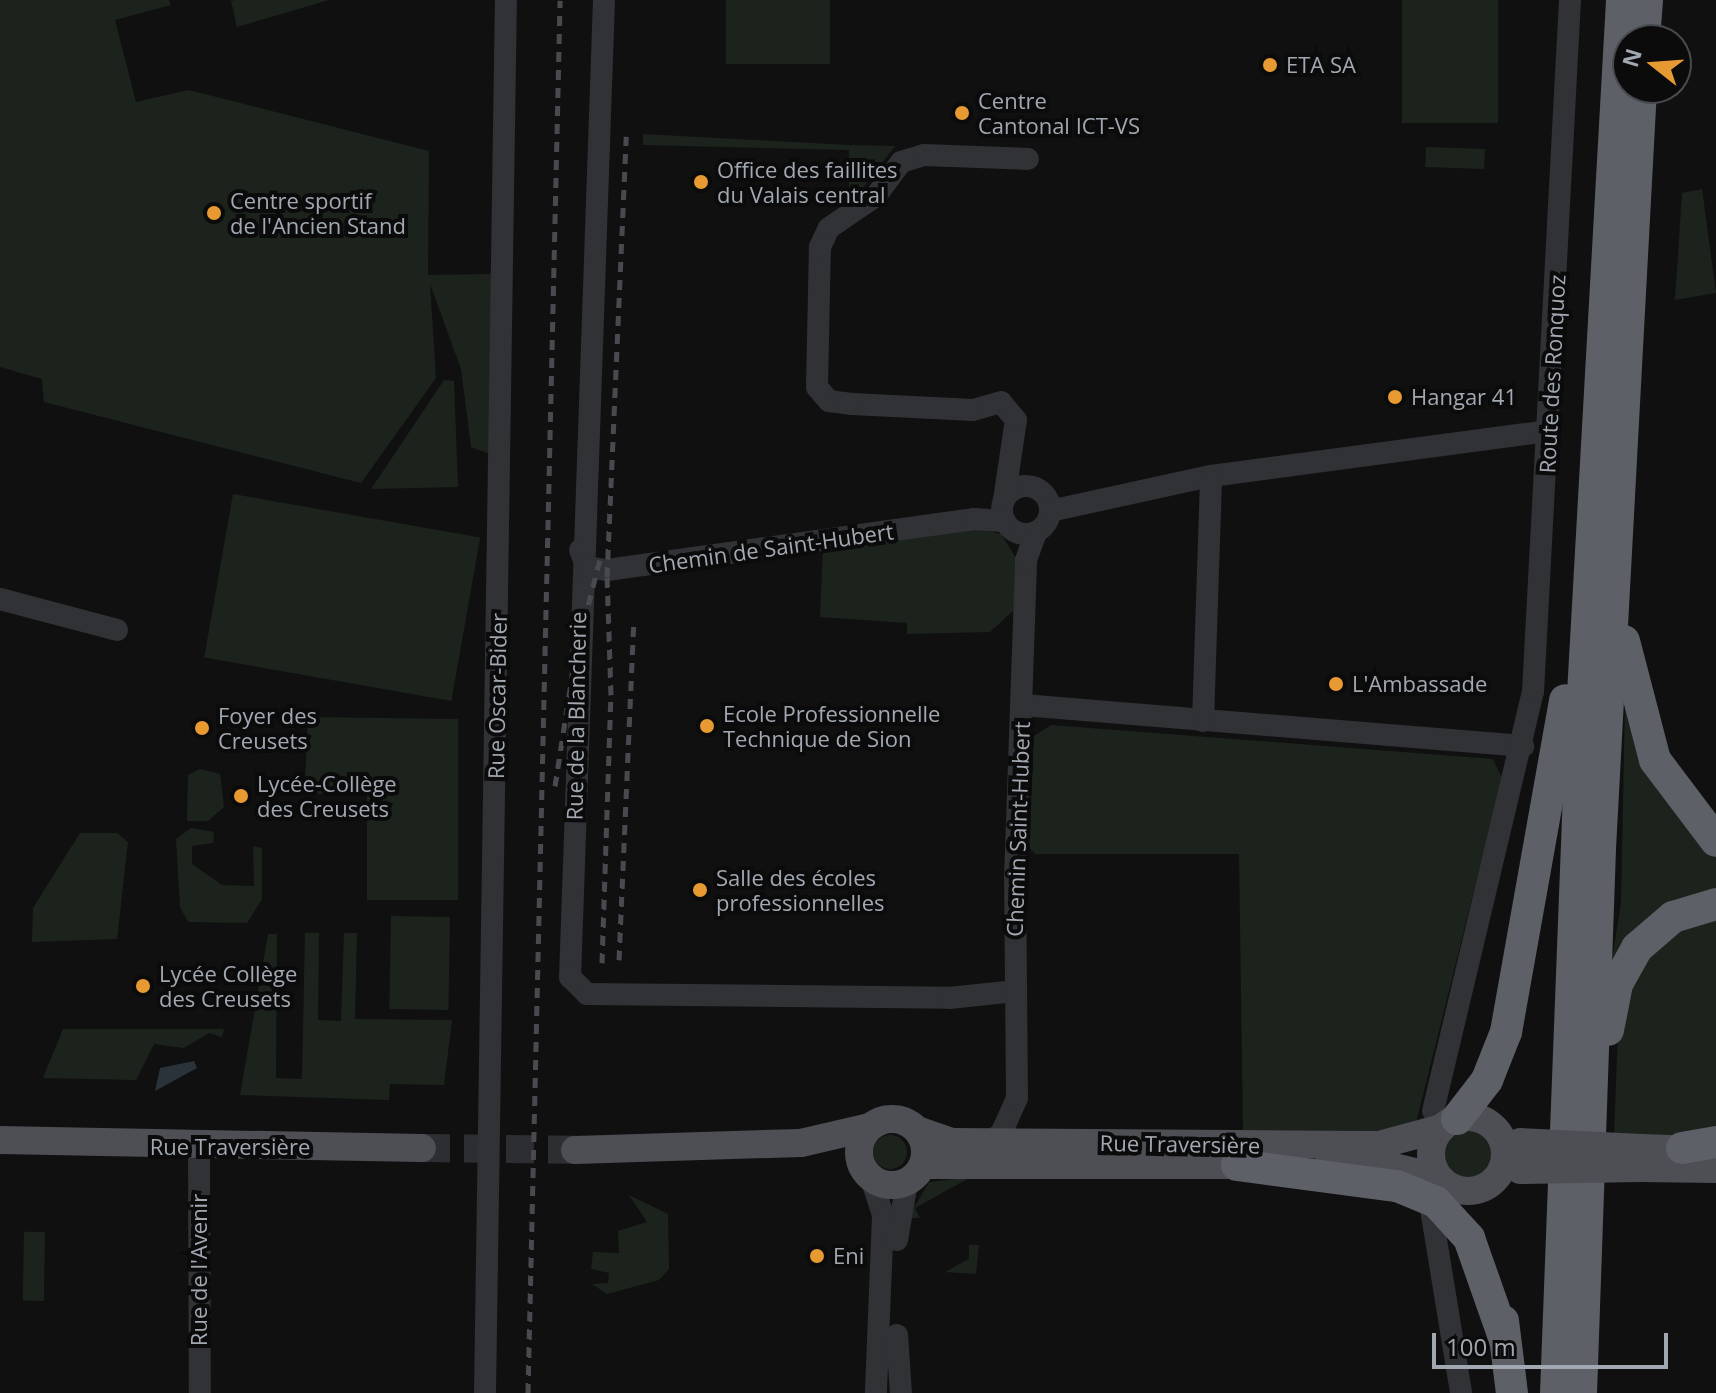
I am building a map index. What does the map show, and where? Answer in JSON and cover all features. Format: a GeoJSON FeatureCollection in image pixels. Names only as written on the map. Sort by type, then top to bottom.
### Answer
{"type":"FeatureCollection","features":[{"type":"Feature","properties":{"kind":"highway"},"geometry":{"type":"LineString","coordinates":[[1556,1393],[1592,511],[1622,0]]}},
{"type":"Feature","properties":{"kind":"highway"},"geometry":{"type":"LineString","coordinates":[[1645,24],[1647,0]]}},
{"type":"Feature","properties":{"kind":"highway"},"geometry":{"type":"LineString","coordinates":[[1581,1393],[1615,547],[1640,104]]}},
{"type":"Feature","properties":{"kind":"highway"},"geometry":{"type":"LineString","coordinates":[[1444,1119],[1501,1050],[1537,861],[1592,511]]}},
{"type":"Feature","properties":{"kind":"highway"},"geometry":{"type":"LineString","coordinates":[[1615,547],[1626,662],[1644,731],[1674,792],[1716,841]]}},
{"type":"Feature","properties":{"kind":"highway"},"geometry":{"type":"LineString","coordinates":[[1585,1244],[1617,984],[1637,948],[1673,917],[1716,904]]}},
{"type":"Feature","properties":{"kind":"highway"},"geometry":{"type":"LineString","coordinates":[[1682,1148],[1716,1142]]}},
{"type":"Feature","properties":{"kind":"highway"},"geometry":{"type":"LineString","coordinates":[[1237,1165],[1397,1186],[1436,1202],[1469,1238],[1505,1340]]}},
{"type":"Feature","properties":{"kind":"highway"},"geometry":{"type":"LineString","coordinates":[[1440,1191],[1493,1250],[1512,1393]]}},
{"type":"Feature","properties":{"kind":"main road"},"geometry":{"type":"LineString","coordinates":[[575,1150],[688,1150],[822,1141],[892,1118],[917,1130],[915,1173],[866,1171],[826,1156],[731,1158],[688,1150]]}},
{"type":"Feature","properties":{"kind":"main road","name":"Rue Traversière"},"geometry":{"type":"LineString","coordinates":[[917,1130],[951,1142],[1379,1145],[1444,1119],[1482,1120],[1508,1156]]}},
{"type":"Feature","properties":{"kind":"main road"},"geometry":{"type":"LineString","coordinates":[[1440,1191],[1431,1156],[1444,1119]]}},
{"type":"Feature","properties":{"kind":"main road"},"geometry":{"type":"LineString","coordinates":[[866,1171],[859,1146],[869,1127]]}},
{"type":"Feature","properties":{"kind":"main road","name":"Rue Traversière"},"geometry":{"type":"LineString","coordinates":[[0,1140],[37,1146]]}},
{"type":"Feature","properties":{"kind":"main road","name":"Rue Traversière"},"geometry":{"type":"LineString","coordinates":[[0,1151],[37,1146],[422,1148]]}},
{"type":"Feature","properties":{"kind":"main road","name":"Rue Traversière"},"geometry":{"type":"LineString","coordinates":[[915,1173],[1237,1165],[1390,1166],[1440,1191],[1473,1191],[1508,1156],[1640,1158],[1682,1148],[1716,1150]]}},
{"type":"Feature","properties":{"kind":"main road"},"geometry":{"type":"LineString","coordinates":[[1640,1158],[1716,1169]]}},
{"type":"Feature","properties":{"kind":"street","name":"Rue Oscar-Bider"},"geometry":{"type":"LineString","coordinates":[[485,1393],[506,0]]}},
{"type":"Feature","properties":{"kind":"street","name":"Rue de la Blancherie"},"geometry":{"type":"LineString","coordinates":[[604,0],[580,550],[573,984],[602,995],[949,998],[1016,991]]}},
{"type":"Feature","properties":{"kind":"street","name":"Route des Ronquoz"},"geometry":{"type":"LineString","coordinates":[[1444,1119],[1523,746],[1536,662],[1570,0]]}},
{"type":"Feature","properties":{"kind":"street"},"geometry":{"type":"LineString","coordinates":[[1028,159],[924,155],[901,162],[876,196],[829,228],[820,247],[813,368],[829,401],[973,410],[1001,402],[1016,420],[1014,513],[1048,504],[1211,476],[1549,431]]}},
{"type":"Feature","properties":{"kind":"street"},"geometry":{"type":"LineString","coordinates":[[1203,721],[1211,476]]}},
{"type":"Feature","properties":{"kind":"street","name":"Chemin Saint-Hubert"},"geometry":{"type":"LineString","coordinates":[[1035,1143],[1017,1098],[1016,991],[1026,560],[1014,513],[1048,504]]}},
{"type":"Feature","properties":{"kind":"street","name":"Chemin de Saint-Hubert"},"geometry":{"type":"LineString","coordinates":[[580,550],[587,567],[607,570],[1014,513]]}},
{"type":"Feature","properties":{"kind":"street"},"geometry":{"type":"LineString","coordinates":[[0,599],[117,630]]}},
{"type":"Feature","properties":{"kind":"street"},"geometry":{"type":"LineString","coordinates":[[1023,705],[1523,746]]}},
{"type":"Feature","properties":{"kind":"street","name":"Chemin Saint-Hubert"},"geometry":{"type":"LineString","coordinates":[[988,1142],[1001,1134],[1017,1098]]}},
{"type":"Feature","properties":{"kind":"street","name":"Rue de l'Avenir"},"geometry":{"type":"LineString","coordinates":[[199,1147],[200,1393]]}},
{"type":"Feature","properties":{"kind":"street"},"geometry":{"type":"LineString","coordinates":[[866,1171],[883,1216],[876,1393]]}},
{"type":"Feature","properties":{"kind":"street"},"geometry":{"type":"LineString","coordinates":[[901,1393],[897,1239],[915,1173]]}},
{"type":"Feature","properties":{"kind":"street"},"geometry":{"type":"LineString","coordinates":[[1440,1191],[1461,1393]]}},
{"type":"Feature","properties":{"kind":"shaded area","name":"Centre sportif de l'Ancien Stand"},"geometry":{"type":"Polygon","coordinates":[[[0,0],[169,0],[171,5],[115,20],[136,102],[189,90],[429,151],[428,275],[493,274],[490,454],[471,447],[461,369],[430,284],[436,378],[361,483],[44,402],[42,379],[0,367],[0,0]]]}},
{"type":"Feature","properties":{"kind":"shaded area"},"geometry":{"type":"Polygon","coordinates":[[[235,0],[329,0],[237,27],[231,1],[235,0]]]}},
{"type":"Feature","properties":{"kind":"shaded area"},"geometry":{"type":"Polygon","coordinates":[[[726,0],[830,0],[830,64],[726,64],[726,0]]]}},
{"type":"Feature","properties":{"kind":"shaded area"},"geometry":{"type":"Polygon","coordinates":[[[1402,0],[1498,0],[1498,123],[1402,123],[1402,0]]]}},
{"type":"Feature","properties":{"kind":"shaded area"},"geometry":{"type":"Polygon","coordinates":[[[643,134],[895,146],[859,193],[849,193],[849,150],[643,145],[643,134]]]}},
{"type":"Feature","properties":{"kind":"shaded area"},"geometry":{"type":"Polygon","coordinates":[[[1426,147],[1485,149],[1484,169],[1425,167],[1426,147]]]}},
{"type":"Feature","properties":{"kind":"shaded area"},"geometry":{"type":"Polygon","coordinates":[[[1702,189],[1716,293],[1675,300],[1682,193],[1702,189]]]}},
{"type":"Feature","properties":{"kind":"shaded area"},"geometry":{"type":"Polygon","coordinates":[[[444,380],[454,381],[458,487],[371,489],[444,380]]]}},
{"type":"Feature","properties":{"kind":"shaded area"},"geometry":{"type":"Polygon","coordinates":[[[233,494],[480,538],[451,701],[204,657],[233,494]]]}},
{"type":"Feature","properties":{"kind":"shaded area"},"geometry":{"type":"Polygon","coordinates":[[[976,528],[1001,534],[1018,561],[1014,610],[990,632],[907,634],[907,623],[820,617],[823,548],[976,528]]]}},
{"type":"Feature","properties":{"kind":"shaded area"},"geometry":{"type":"Polygon","coordinates":[[[1625,702],[1716,852],[1716,894],[1611,965],[1621,903],[1625,702]]]}},
{"type":"Feature","properties":{"kind":"shaded area"},"geometry":{"type":"Polygon","coordinates":[[[308,717],[458,719],[458,900],[367,900],[367,794],[290,794],[305,782],[308,717]]]}},
{"type":"Feature","properties":{"kind":"shaded area"},"geometry":{"type":"Polygon","coordinates":[[[1051,725],[1493,759],[1502,778],[1416,1123],[1391,1131],[1243,1130],[1239,854],[1035,854],[1029,847],[1034,736],[1051,725]]]}},
{"type":"Feature","properties":{"kind":"shaded area"},"geometry":{"type":"Polygon","coordinates":[[[200,769],[220,774],[224,807],[208,821],[187,821],[188,775],[200,769]]]}},
{"type":"Feature","properties":{"kind":"shaded area"},"geometry":{"type":"Polygon","coordinates":[[[191,828],[214,832],[213,843],[192,846],[192,864],[222,885],[254,886],[253,846],[262,848],[262,899],[247,923],[188,922],[180,907],[176,839],[191,828]]]}},
{"type":"Feature","properties":{"kind":"shaded area"},"geometry":{"type":"Polygon","coordinates":[[[80,833],[117,833],[128,842],[117,939],[32,942],[33,908],[80,833]]]}},
{"type":"Feature","properties":{"kind":"shaded area"},"geometry":{"type":"Polygon","coordinates":[[[1716,914],[1716,1135],[1614,1136],[1618,1031],[1631,976],[1681,926],[1716,914]]]}},
{"type":"Feature","properties":{"kind":"shaded area"},"geometry":{"type":"Polygon","coordinates":[[[391,916],[450,917],[448,1010],[389,1009],[391,916]]]}},
{"type":"Feature","properties":{"kind":"shaded area"},"geometry":{"type":"Polygon","coordinates":[[[305,933],[319,933],[318,1020],[341,1021],[344,933],[357,933],[355,1019],[452,1020],[444,1085],[390,1084],[389,1100],[240,1095],[268,934],[277,934],[276,1078],[302,1079],[305,933]]]}},
{"type":"Feature","properties":{"kind":"shaded area"},"geometry":{"type":"Polygon","coordinates":[[[63,1029],[224,1029],[222,1037],[209,1033],[184,1048],[154,1044],[136,1080],[43,1078],[63,1029]]]}},
{"type":"Feature","properties":{"kind":"shaded area"},"geometry":{"type":"Polygon","coordinates":[[[194,1061],[197,1068],[155,1091],[160,1068],[194,1061]]]}},
{"type":"Feature","properties":{"kind":"shaded area"},"geometry":{"type":"Polygon","coordinates":[[[1468,1130],[1485,1137],[1492,1154],[1485,1171],[1468,1178],[1451,1171],[1444,1154],[1451,1137],[1468,1130]]]}},
{"type":"Feature","properties":{"kind":"shaded area"},"geometry":{"type":"Polygon","coordinates":[[[890,1135],[902,1140],[907,1152],[902,1164],[890,1169],[878,1164],[873,1152],[878,1140],[890,1135]]]}},
{"type":"Feature","properties":{"kind":"shaded area"},"geometry":{"type":"Polygon","coordinates":[[[971,1177],[915,1208],[920,1218],[908,1218],[929,1182],[971,1177]]]}},
{"type":"Feature","properties":{"kind":"shaded area"},"geometry":{"type":"Polygon","coordinates":[[[629,1195],[668,1214],[669,1269],[659,1280],[607,1294],[592,1284],[608,1283],[609,1273],[591,1269],[593,1252],[619,1253],[618,1231],[647,1222],[629,1195]]]}},
{"type":"Feature","properties":{"kind":"shaded area"},"geometry":{"type":"Polygon","coordinates":[[[24,1232],[45,1232],[44,1301],[23,1301],[24,1232]]]}},
{"type":"Feature","properties":{"kind":"shaded area"},"geometry":{"type":"Polygon","coordinates":[[[969,1245],[979,1245],[976,1274],[945,1272],[969,1259],[969,1245]]]}},
{"type":"Feature","properties":{"kind":"tunnel"},"geometry":{"type":"LineString","coordinates":[[1429,1188],[1431,1119]]}},
{"type":"Feature","properties":{"kind":"tunnel"},"geometry":{"type":"LineString","coordinates":[[422,1148],[575,1150]]}},
{"type":"Feature","properties":{"kind":"railway"},"geometry":{"type":"LineString","coordinates":[[528,1393],[560,0]]}},
{"type":"Feature","properties":{"kind":"railway"},"geometry":{"type":"LineString","coordinates":[[602,963],[611,695],[607,577],[626,136]]}},
{"type":"Feature","properties":{"kind":"railway"},"geometry":{"type":"LineString","coordinates":[[555,786],[575,657],[600,559]]}},
{"type":"Feature","properties":{"kind":"railway"},"geometry":{"type":"LineString","coordinates":[[619,960],[634,619]]}},
{"type":"Feature","properties":{"kind":"place","name":"ETA SA"},"geometry":{"type":"Point","coordinates":[1270,65]}},
{"type":"Feature","properties":{"kind":"place","name":"Centre Cantonal ICT-VS"},"geometry":{"type":"Point","coordinates":[962,113]}},
{"type":"Feature","properties":{"kind":"place","name":"Office des faillites du Valais central"},"geometry":{"type":"Point","coordinates":[701,182]}},
{"type":"Feature","properties":{"kind":"place","name":"Centre sportif de l'Ancien Stand"},"geometry":{"type":"Point","coordinates":[214,213]}},
{"type":"Feature","properties":{"kind":"place","name":"Hangar 41"},"geometry":{"type":"Point","coordinates":[1395,397]}},
{"type":"Feature","properties":{"kind":"place","name":"L'Ambassade"},"geometry":{"type":"Point","coordinates":[1336,684]}},
{"type":"Feature","properties":{"kind":"place","name":"Ecole Professionnelle Technique de Sion"},"geometry":{"type":"Point","coordinates":[707,726]}},
{"type":"Feature","properties":{"kind":"place","name":"Foyer des Creusets"},"geometry":{"type":"Point","coordinates":[202,728]}},
{"type":"Feature","properties":{"kind":"place","name":"Lycée-Collège des Creusets"},"geometry":{"type":"Point","coordinates":[241,796]}},
{"type":"Feature","properties":{"kind":"place","name":"Salle des écoles professionnelles"},"geometry":{"type":"Point","coordinates":[700,890]}},
{"type":"Feature","properties":{"kind":"place","name":"Lycée Collège des Creusets"},"geometry":{"type":"Point","coordinates":[143,986]}},
{"type":"Feature","properties":{"kind":"place","name":"Eni"},"geometry":{"type":"Point","coordinates":[817,1256]}}]}
